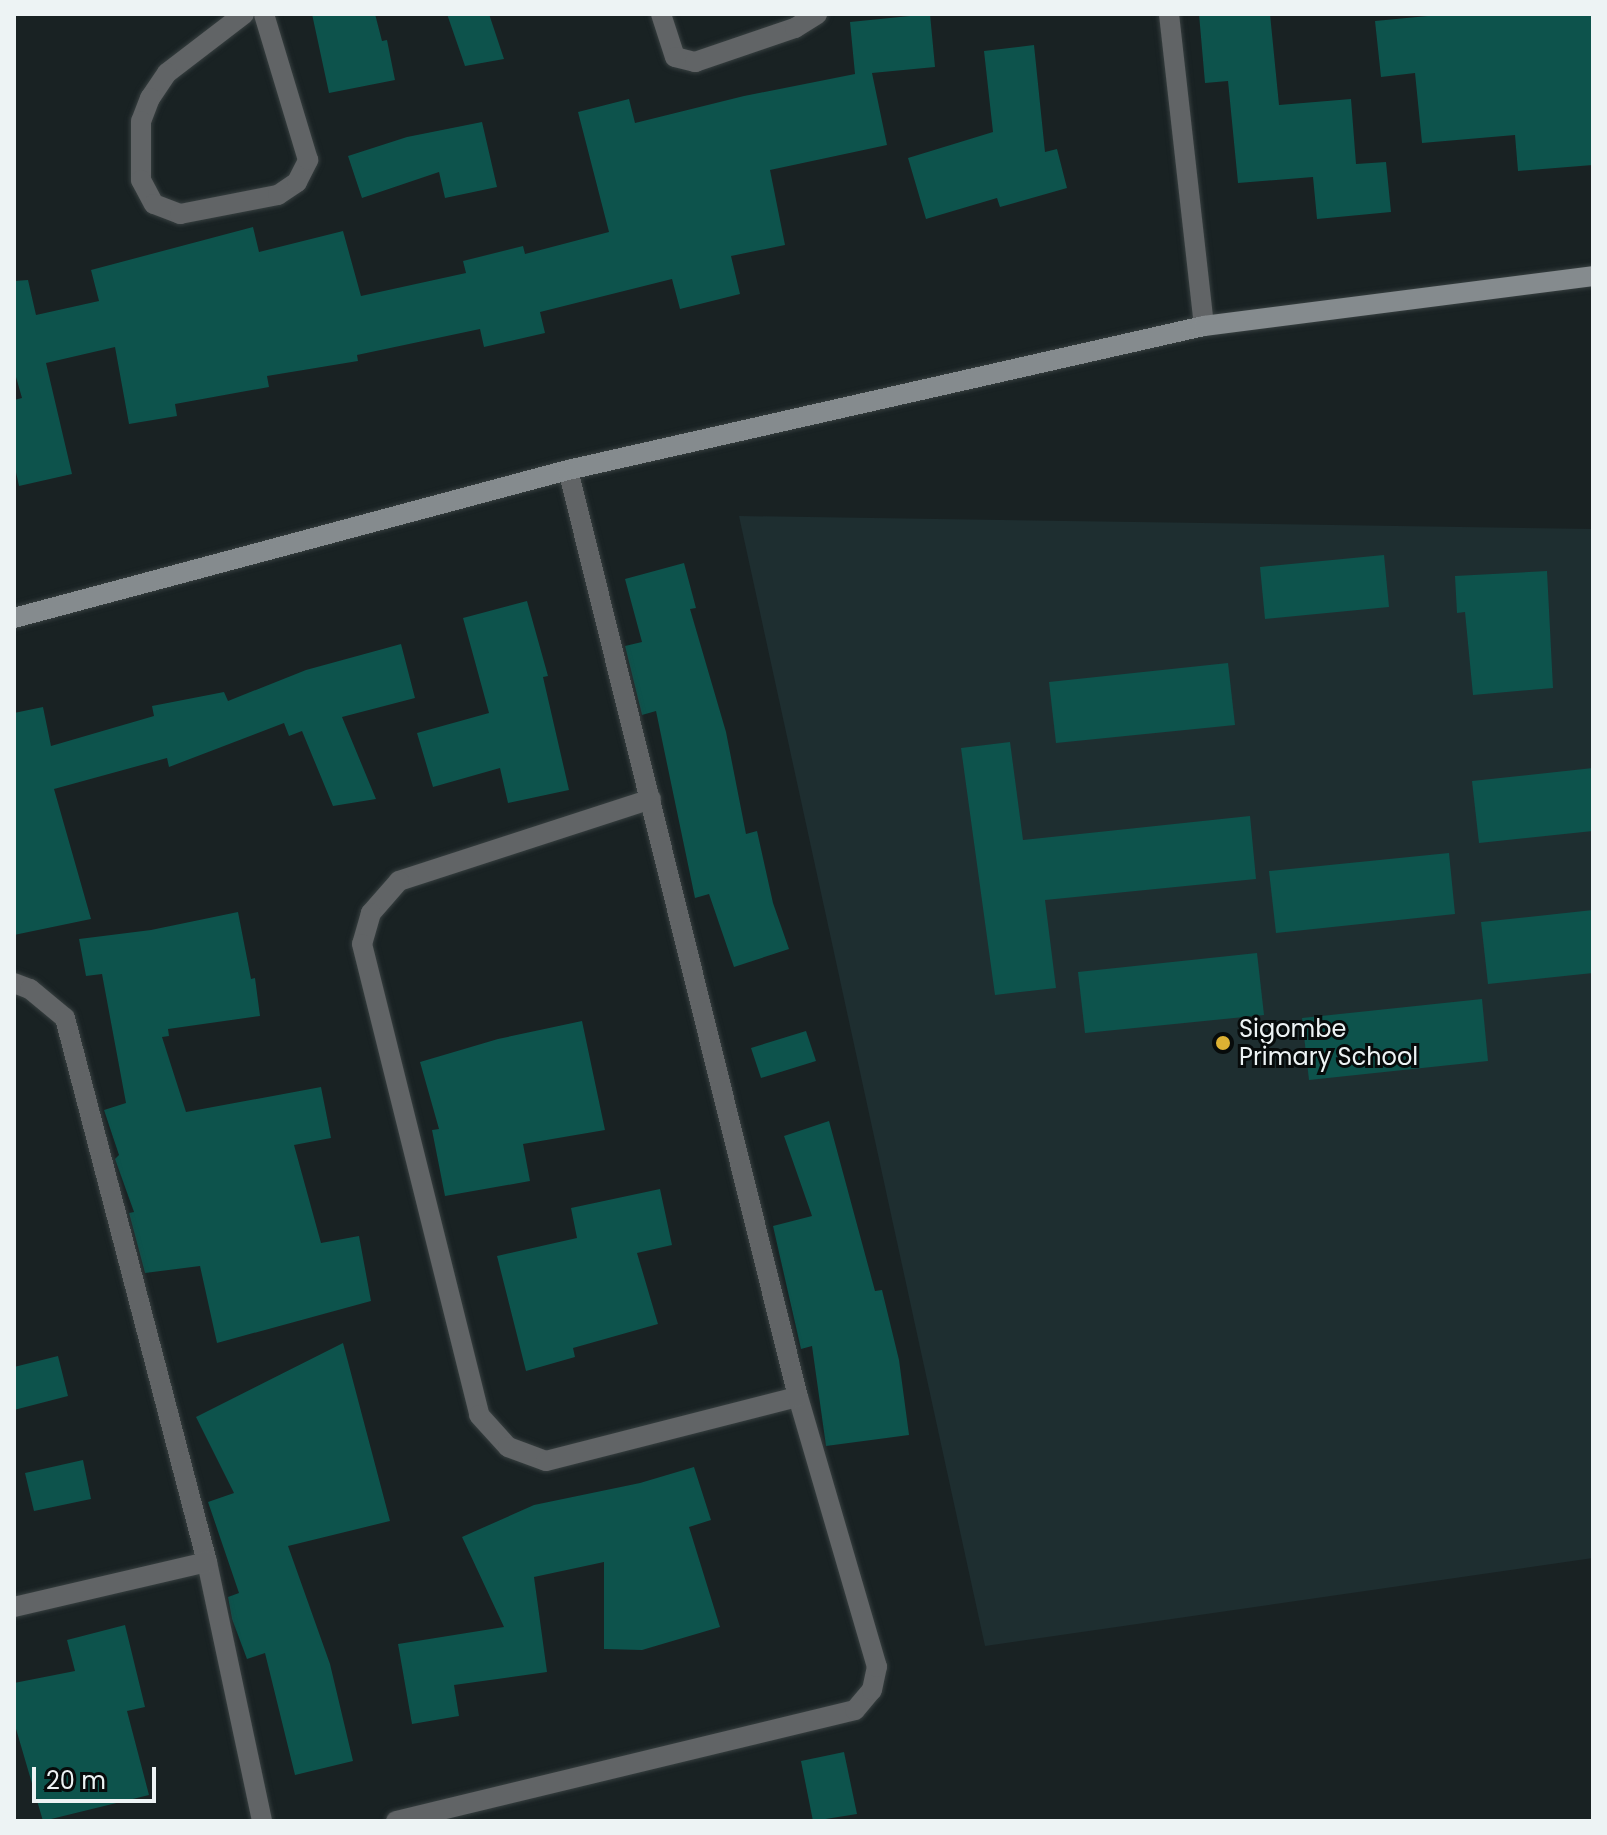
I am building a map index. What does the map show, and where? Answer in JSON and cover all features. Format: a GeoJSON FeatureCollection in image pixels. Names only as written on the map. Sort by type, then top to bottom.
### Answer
{"type":"FeatureCollection","features":[{"type":"Feature","properties":{"kind":"street"},"geometry":{"type":"LineString","coordinates":[[244,14],[167,73],[150,98],[141,121],[141,180],[154,204],[180,214],[278,195],[297,182],[308,160],[264,14]]}},
{"type":"Feature","properties":{"kind":"street"},"geometry":{"type":"LineString","coordinates":[[661,14],[675,57],[695,62],[795,28],[817,14]]}},
{"type":"Feature","properties":{"kind":"street"},"geometry":{"type":"LineString","coordinates":[[1169,14],[1204,326]]}},
{"type":"Feature","properties":{"kind":"street"},"geometry":{"type":"LineString","coordinates":[[14,618],[568,470],[1204,326],[1593,276]]}},
{"type":"Feature","properties":{"kind":"street"},"geometry":{"type":"LineString","coordinates":[[396,1821],[855,1710],[872,1690],[877,1667],[798,1397],[568,470]]}},
{"type":"Feature","properties":{"kind":"street"},"geometry":{"type":"LineString","coordinates":[[651,799],[399,881],[371,913],[362,944],[373,989],[479,1415],[508,1447],[546,1461],[798,1397]]}},
{"type":"Feature","properties":{"kind":"street"},"geometry":{"type":"LineString","coordinates":[[14,983],[30,989],[65,1018],[207,1562],[262,1821]]}},
{"type":"Feature","properties":{"kind":"street"},"geometry":{"type":"LineString","coordinates":[[14,1607],[207,1562]]}},
{"type":"Feature","properties":{"kind":"shaded area","name":"Sigombe Primary School"},"geometry":{"type":"Polygon","coordinates":[[[739,516],[1593,529],[1593,1558],[985,1646],[739,516]]]}},
{"type":"Feature","properties":{"kind":"building"},"geometry":{"type":"Polygon","coordinates":[[[312,14],[375,14],[382,41],[387,40],[395,80],[329,93],[312,14]]]}},
{"type":"Feature","properties":{"kind":"building"},"geometry":{"type":"Polygon","coordinates":[[[447,14],[489,14],[504,59],[465,66],[447,14]]]}},
{"type":"Feature","properties":{"kind":"building"},"geometry":{"type":"Polygon","coordinates":[[[930,14],[935,67],[872,73],[887,145],[770,170],[785,245],[731,256],[740,294],[680,309],[672,279],[540,312],[545,333],[484,347],[480,329],[357,355],[358,361],[267,376],[269,387],[175,404],[177,416],[129,424],[115,347],[46,363],[72,474],[19,486],[14,463],[14,400],[22,398],[14,370],[14,281],[28,280],[36,315],[99,301],[91,270],[253,227],[259,252],[343,231],[361,296],[466,273],[463,261],[523,246],[525,254],[609,232],[578,112],[629,99],[635,123],[744,96],[855,74],[850,22],[930,14]]]}},
{"type":"Feature","properties":{"kind":"building"},"geometry":{"type":"Polygon","coordinates":[[[1199,14],[1270,14],[1279,105],[1351,99],[1356,164],[1386,162],[1391,212],[1317,219],[1313,177],[1238,183],[1228,81],[1205,83],[1199,14]]]}},
{"type":"Feature","properties":{"kind":"building"},"geometry":{"type":"Polygon","coordinates":[[[1449,14],[1593,14],[1593,165],[1518,171],[1515,135],[1422,143],[1415,73],[1381,77],[1375,21],[1449,14]]]}},
{"type":"Feature","properties":{"kind":"building"},"geometry":{"type":"Polygon","coordinates":[[[1034,45],[1045,152],[1057,149],[1067,188],[1000,207],[997,198],[926,219],[908,158],[993,132],[984,51],[1034,45]]]}},
{"type":"Feature","properties":{"kind":"building"},"geometry":{"type":"Polygon","coordinates":[[[482,122],[497,187],[445,198],[439,172],[362,198],[348,156],[407,137],[482,122]]]}},
{"type":"Feature","properties":{"kind":"building"},"geometry":{"type":"Polygon","coordinates":[[[1384,555],[1389,607],[1265,619],[1260,567],[1384,555]]]}},
{"type":"Feature","properties":{"kind":"building"},"geometry":{"type":"Polygon","coordinates":[[[684,563],[696,608],[690,609],[726,732],[746,834],[757,831],[773,903],[789,949],[734,967],[709,894],[695,898],[656,711],[642,715],[625,646],[642,642],[625,579],[684,563]]]}},
{"type":"Feature","properties":{"kind":"building"},"geometry":{"type":"Polygon","coordinates":[[[1547,571],[1553,688],[1473,695],[1465,612],[1457,613],[1455,576],[1547,571]]]}},
{"type":"Feature","properties":{"kind":"building"},"geometry":{"type":"Polygon","coordinates":[[[527,601],[548,676],[543,677],[569,790],[508,803],[500,768],[433,787],[417,733],[489,713],[463,618],[527,601]]]}},
{"type":"Feature","properties":{"kind":"building"},"geometry":{"type":"Polygon","coordinates":[[[401,644],[415,698],[342,717],[376,799],[333,806],[302,731],[289,736],[284,723],[169,767],[167,758],[54,789],[91,919],[14,935],[14,713],[43,707],[51,746],[154,716],[152,706],[224,692],[228,701],[306,670],[401,644]]]}},
{"type":"Feature","properties":{"kind":"building"},"geometry":{"type":"Polygon","coordinates":[[[1228,663],[1235,725],[1056,743],[1049,682],[1228,663]]]}},
{"type":"Feature","properties":{"kind":"building"},"geometry":{"type":"Polygon","coordinates":[[[1010,742],[1023,840],[1250,816],[1256,879],[1045,900],[1056,988],[995,995],[961,748],[1010,742]]]}},
{"type":"Feature","properties":{"kind":"building"},"geometry":{"type":"Polygon","coordinates":[[[1593,768],[1593,831],[1479,843],[1472,781],[1593,768]]]}},
{"type":"Feature","properties":{"kind":"building"},"geometry":{"type":"Polygon","coordinates":[[[1449,853],[1455,914],[1276,933],[1269,871],[1449,853]]]}},
{"type":"Feature","properties":{"kind":"building"},"geometry":{"type":"Polygon","coordinates":[[[1593,910],[1593,973],[1488,984],[1481,922],[1593,910]]]}},
{"type":"Feature","properties":{"kind":"building"},"geometry":{"type":"Polygon","coordinates":[[[238,912],[251,979],[255,978],[260,1016],[168,1029],[169,1036],[162,1037],[186,1112],[321,1087],[331,1138],[294,1145],[321,1243],[359,1236],[371,1301],[217,1343],[200,1266],[145,1273],[129,1213],[134,1212],[115,1159],[119,1155],[104,1110],[126,1103],[102,974],[86,976],[79,939],[151,930],[238,912]]]}},
{"type":"Feature","properties":{"kind":"building"},"geometry":{"type":"Polygon","coordinates":[[[1257,953],[1264,1015],[1085,1033],[1078,972],[1257,953]]]}},
{"type":"Feature","properties":{"kind":"building"},"geometry":{"type":"Polygon","coordinates":[[[1482,999],[1488,1061],[1309,1080],[1302,1018],[1482,999]]]}},
{"type":"Feature","properties":{"kind":"building"},"geometry":{"type":"Polygon","coordinates":[[[582,1021],[605,1130],[523,1144],[530,1181],[445,1196],[432,1130],[439,1129],[420,1062],[498,1039],[582,1021]]]}},
{"type":"Feature","properties":{"kind":"building"},"geometry":{"type":"Polygon","coordinates":[[[806,1031],[816,1061],[761,1078],[751,1048],[806,1031]]]}},
{"type":"Feature","properties":{"kind":"building"},"geometry":{"type":"Polygon","coordinates":[[[829,1121],[875,1291],[882,1290],[899,1360],[909,1435],[826,1446],[812,1346],[801,1349],[773,1226],[812,1216],[784,1136],[829,1121]]]}},
{"type":"Feature","properties":{"kind":"building"},"geometry":{"type":"Polygon","coordinates":[[[660,1189],[672,1245],[637,1253],[658,1324],[573,1348],[575,1357],[526,1371],[497,1256],[577,1238],[571,1208],[660,1189]]]}},
{"type":"Feature","properties":{"kind":"building"},"geometry":{"type":"Polygon","coordinates":[[[343,1343],[390,1521],[288,1546],[330,1664],[353,1761],[295,1775],[265,1653],[247,1659],[232,1619],[228,1597],[239,1593],[208,1502],[234,1493],[196,1417],[343,1343]]]}},
{"type":"Feature","properties":{"kind":"building"},"geometry":{"type":"Polygon","coordinates":[[[58,1356],[68,1396],[14,1410],[14,1367],[58,1356]]]}},
{"type":"Feature","properties":{"kind":"building"},"geometry":{"type":"Polygon","coordinates":[[[83,1460],[91,1499],[34,1511],[25,1473],[83,1460]]]}},
{"type":"Feature","properties":{"kind":"building"},"geometry":{"type":"Polygon","coordinates":[[[694,1467],[711,1520],[689,1527],[720,1627],[642,1650],[604,1649],[604,1562],[534,1577],[547,1672],[454,1685],[459,1716],[412,1724],[398,1644],[504,1627],[462,1537],[534,1505],[640,1483],[694,1467]]]}},
{"type":"Feature","properties":{"kind":"building"},"geometry":{"type":"Polygon","coordinates":[[[125,1625],[145,1707],[127,1711],[149,1795],[43,1821],[14,1722],[14,1683],[75,1671],[67,1640],[125,1625]]]}},
{"type":"Feature","properties":{"kind":"building"},"geometry":{"type":"Polygon","coordinates":[[[844,1752],[857,1814],[813,1821],[801,1761],[844,1752]]]}},
{"type":"Feature","properties":{"kind":"place","name":"Sigombe Primary School"},"geometry":{"type":"Point","coordinates":[1223,1043]}}]}
